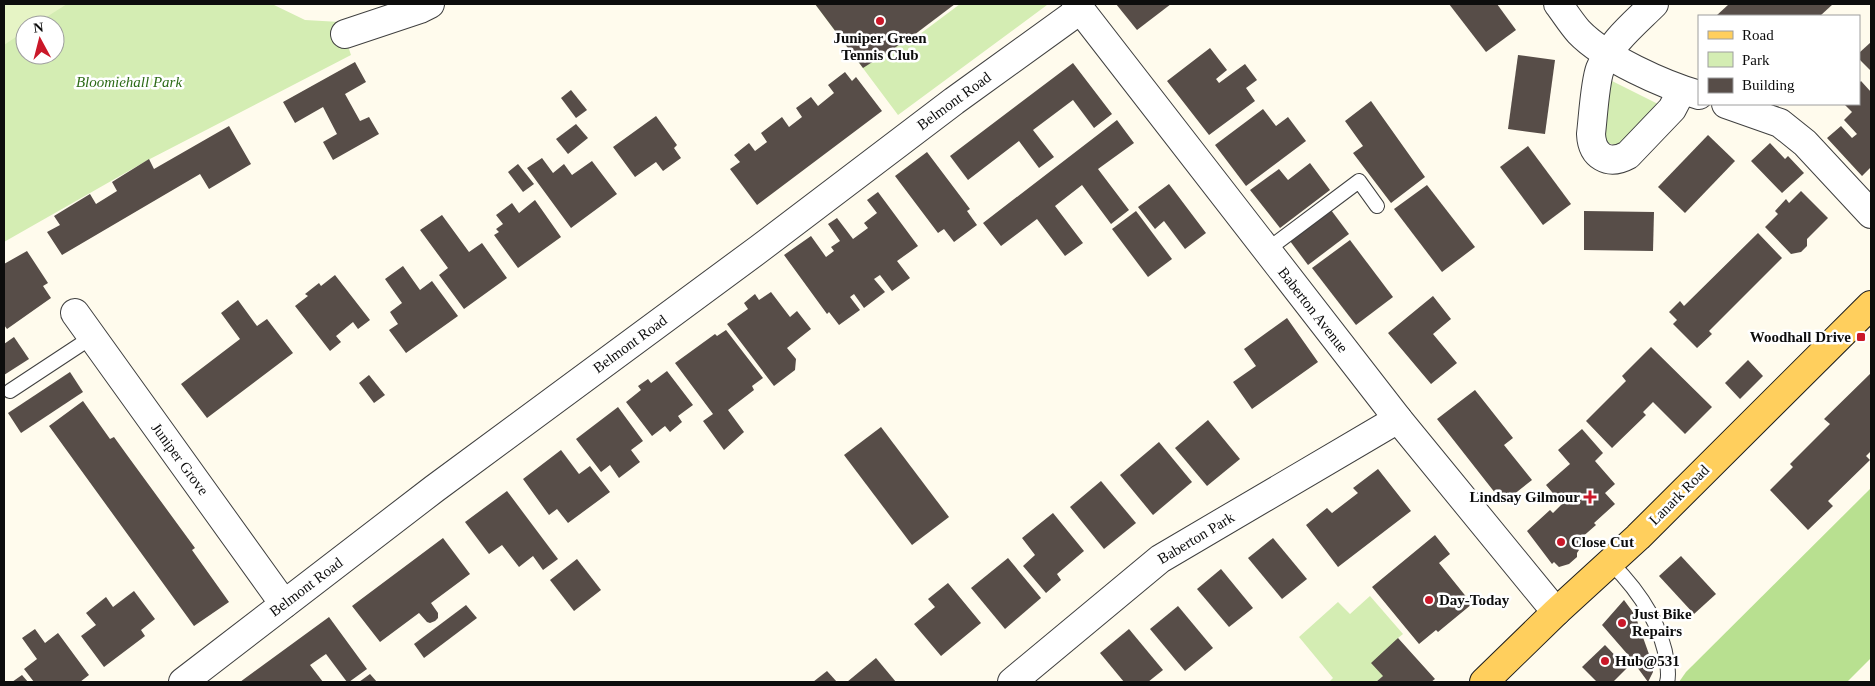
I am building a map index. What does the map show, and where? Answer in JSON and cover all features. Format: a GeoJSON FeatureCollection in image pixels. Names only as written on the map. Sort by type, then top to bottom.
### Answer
{"type":"FeatureCollection","features":[{"type":"Feature","properties":{"kind":"main road","name":"Lanark Road"},"geometry":{"type":"LineString","coordinates":[[1484,682],[1556,612],[1611,563],[1871,305]]}},
{"type":"Feature","properties":{"kind":"street"},"geometry":{"type":"LineString","coordinates":[[345,34],[420,10],[430,4]]}},
{"type":"Feature","properties":{"kind":"street"},"geometry":{"type":"LineString","coordinates":[[1558,4],[1579,32],[1607,55],[1690,93],[1628,155],[1620,159],[1611,160],[1602,157],[1595,151],[1592,143],[1591,134],[1599,70],[1607,55],[1622,36],[1654,4]]}},
{"type":"Feature","properties":{"kind":"street","name":"Baberton Avenue"},"geometry":{"type":"LineString","coordinates":[[1078,7],[1398,419],[1556,612]]}},
{"type":"Feature","properties":{"kind":"street","name":"Belmont Road"},"geometry":{"type":"LineString","coordinates":[[183,682],[434,489],[759,249],[1078,7]]}},
{"type":"Feature","properties":{"kind":"street"},"geometry":{"type":"LineString","coordinates":[[1729,105],[1780,123],[1805,143],[1871,214]]}},
{"type":"Feature","properties":{"kind":"street","name":"Juniper Grove"},"geometry":{"type":"LineString","coordinates":[[75,313],[284,604]]}},
{"type":"Feature","properties":{"kind":"street","name":"Baberton Park"},"geometry":{"type":"LineString","coordinates":[[1012,682],[1160,559],[1398,419]]}},
{"type":"Feature","properties":{"kind":"lane"},"geometry":{"type":"LineString","coordinates":[[1267,250],[1359,181],[1377,206]]}},
{"type":"Feature","properties":{"kind":"lane"},"geometry":{"type":"LineString","coordinates":[[10,391],[92,337]]}},
{"type":"Feature","properties":{"kind":"lane"},"geometry":{"type":"LineString","coordinates":[[1611,563],[1626,578],[1642,599],[1654,623],[1665,649],[1669,677],[1667,682]]}},
{"type":"Feature","properties":{"kind":"green space","name":"Bloomiehall Park"},"geometry":{"type":"Polygon","coordinates":[[[4,4],[272,4],[305,20],[340,22],[351,55],[148,160],[4,242],[4,4]]]}},
{"type":"Feature","properties":{"kind":"green space"},"geometry":{"type":"Polygon","coordinates":[[[4,4],[67,4],[50,15],[15,15],[15,38],[4,45],[4,4]]]}},
{"type":"Feature","properties":{"kind":"green space"},"geometry":{"type":"Polygon","coordinates":[[[815,4],[877,4],[908,43],[960,4],[1047,5],[898,115],[815,4]]]}},
{"type":"Feature","properties":{"kind":"green space"},"geometry":{"type":"Polygon","coordinates":[[[1610,80],[1662,106],[1619,146],[1608,143],[1604,134],[1610,80]]]}},
{"type":"Feature","properties":{"kind":"green space"},"geometry":{"type":"Polygon","coordinates":[[[1871,488],[1871,658],[1847,682],[1679,682],[1686,672],[1871,488]]]}},
{"type":"Feature","properties":{"kind":"green space"},"geometry":{"type":"Polygon","coordinates":[[[1370,596],[1403,634],[1398,638],[1383,676],[1376,682],[1329,682],[1333,678],[1299,637],[1338,602],[1350,614],[1370,596]]]}},
{"type":"Feature","properties":{"kind":"building","name":"Juniper Green Tennis Club"},"geometry":{"type":"Polygon","coordinates":[[[815,4],[955,4],[910,38],[863,68],[815,4]]]}},
{"type":"Feature","properties":{"kind":"building"},"geometry":{"type":"Polygon","coordinates":[[[1116,4],[1171,4],[1137,30],[1116,4]]]}},
{"type":"Feature","properties":{"kind":"building"},"geometry":{"type":"Polygon","coordinates":[[[1449,4],[1497,4],[1516,30],[1486,52],[1449,4]]]}},
{"type":"Feature","properties":{"kind":"building"},"geometry":{"type":"Polygon","coordinates":[[[1729,4],[1833,4],[1821,15],[1717,15],[1729,4]]]}},
{"type":"Feature","properties":{"kind":"building"},"geometry":{"type":"Polygon","coordinates":[[[1871,42],[1870,70],[1860,60],[1860,52],[1871,42]]]}},
{"type":"Feature","properties":{"kind":"building"},"geometry":{"type":"Polygon","coordinates":[[[1210,48],[1227,70],[1216,79],[1219,83],[1245,64],[1257,80],[1246,88],[1255,101],[1209,135],[1167,81],[1210,48]]]}},
{"type":"Feature","properties":{"kind":"building"},"geometry":{"type":"Polygon","coordinates":[[[1518,55],[1555,60],[1545,134],[1508,129],[1518,55]]]}},
{"type":"Feature","properties":{"kind":"building"},"geometry":{"type":"Polygon","coordinates":[[[355,62],[366,82],[345,94],[360,121],[369,117],[379,134],[333,160],[323,142],[337,134],[323,107],[295,123],[283,102],[355,62]]]}},
{"type":"Feature","properties":{"kind":"building"},"geometry":{"type":"Polygon","coordinates":[[[1073,63],[1112,114],[1094,128],[1073,100],[1033,130],[1054,157],[1039,168],[1019,141],[968,180],[950,156],[1073,63]]]}},
{"type":"Feature","properties":{"kind":"building"},"geometry":{"type":"Polygon","coordinates":[[[845,72],[852,81],[856,77],[882,111],[757,205],[730,169],[740,162],[734,155],[749,143],[755,151],[767,142],[761,133],[782,117],[789,127],[802,117],[796,108],[811,97],[818,106],[834,93],[828,85],[845,72]]]}},
{"type":"Feature","properties":{"kind":"building"},"geometry":{"type":"Polygon","coordinates":[[[1860,82],[1871,92],[1871,167],[1862,176],[1827,138],[1841,126],[1852,138],[1857,134],[1844,120],[1852,112],[1845,105],[1860,105],[1860,82]]]}},
{"type":"Feature","properties":{"kind":"building"},"geometry":{"type":"Polygon","coordinates":[[[571,90],[587,110],[576,118],[561,98],[571,90]]]}},
{"type":"Feature","properties":{"kind":"building"},"geometry":{"type":"Polygon","coordinates":[[[1371,101],[1425,177],[1391,203],[1353,153],[1363,146],[1345,121],[1371,101]]]}},
{"type":"Feature","properties":{"kind":"building"},"geometry":{"type":"Polygon","coordinates":[[[1263,109],[1276,126],[1288,117],[1306,141],[1246,186],[1215,145],[1263,109]]]}},
{"type":"Feature","properties":{"kind":"building"},"geometry":{"type":"Polygon","coordinates":[[[656,116],[677,145],[674,148],[681,158],[663,171],[656,162],[635,177],[613,147],[656,116]]]}},
{"type":"Feature","properties":{"kind":"building"},"geometry":{"type":"Polygon","coordinates":[[[1117,120],[1134,143],[1098,169],[1129,210],[1111,224],[1082,185],[1055,206],[1083,243],[1065,256],[1037,219],[1001,246],[983,223],[1117,120]]]}},
{"type":"Feature","properties":{"kind":"building"},"geometry":{"type":"Polygon","coordinates":[[[576,124],[588,138],[568,154],[556,139],[576,124]]]}},
{"type":"Feature","properties":{"kind":"building"},"geometry":{"type":"Polygon","coordinates":[[[229,126],[251,164],[209,189],[200,174],[62,255],[47,232],[60,225],[54,216],[90,194],[96,204],[117,191],[112,182],[149,159],[154,169],[229,126]]]}},
{"type":"Feature","properties":{"kind":"building"},"geometry":{"type":"Polygon","coordinates":[[[1708,135],[1735,161],[1685,213],[1658,187],[1708,135]]]}},
{"type":"Feature","properties":{"kind":"building"},"geometry":{"type":"Polygon","coordinates":[[[1770,143],[1785,159],[1788,156],[1804,173],[1782,193],[1751,161],[1770,143]]]}},
{"type":"Feature","properties":{"kind":"building"},"geometry":{"type":"Polygon","coordinates":[[[1528,146],[1571,204],[1543,225],[1500,167],[1528,146]]]}},
{"type":"Feature","properties":{"kind":"building"},"geometry":{"type":"Polygon","coordinates":[[[927,152],[970,209],[967,211],[977,225],[954,242],[944,229],[938,233],[895,176],[927,152]]]}},
{"type":"Feature","properties":{"kind":"building"},"geometry":{"type":"Polygon","coordinates":[[[542,158],[553,173],[564,164],[572,175],[592,161],[617,194],[571,228],[527,168],[542,158]]]}},
{"type":"Feature","properties":{"kind":"building"},"geometry":{"type":"Polygon","coordinates":[[[1310,163],[1330,190],[1280,228],[1250,190],[1279,169],[1288,180],[1310,163]]]}},
{"type":"Feature","properties":{"kind":"building"},"geometry":{"type":"Polygon","coordinates":[[[518,164],[534,184],[523,192],[508,172],[518,164]]]}},
{"type":"Feature","properties":{"kind":"building"},"geometry":{"type":"Polygon","coordinates":[[[1169,184],[1206,233],[1185,249],[1164,221],[1155,229],[1138,207],[1169,184]]]}},
{"type":"Feature","properties":{"kind":"building"},"geometry":{"type":"Polygon","coordinates":[[[1427,185],[1475,247],[1442,272],[1394,209],[1427,185]]]}},
{"type":"Feature","properties":{"kind":"building"},"geometry":{"type":"Polygon","coordinates":[[[1801,191],[1828,218],[1807,239],[1807,246],[1801,252],[1791,254],[1765,227],[1778,214],[1775,211],[1786,199],[1789,203],[1801,191]]]}},
{"type":"Feature","properties":{"kind":"building"},"geometry":{"type":"Polygon","coordinates":[[[878,192],[918,246],[897,261],[910,278],[892,291],[880,275],[874,279],[885,292],[864,308],[854,294],[850,297],[860,310],[839,325],[829,312],[827,314],[784,255],[811,236],[826,257],[834,251],[831,247],[840,241],[828,224],[837,218],[853,239],[868,228],[864,223],[877,213],[867,200],[878,192]]]}},
{"type":"Feature","properties":{"kind":"building"},"geometry":{"type":"Polygon","coordinates":[[[535,200],[561,237],[518,268],[494,235],[499,232],[496,229],[503,224],[496,215],[512,203],[519,213],[535,200]]]}},
{"type":"Feature","properties":{"kind":"building"},"geometry":{"type":"Polygon","coordinates":[[[1331,210],[1349,234],[1308,265],[1290,241],[1331,210]]]}},
{"type":"Feature","properties":{"kind":"building"},"geometry":{"type":"Polygon","coordinates":[[[1136,211],[1172,259],[1148,277],[1112,229],[1136,211]]]}},
{"type":"Feature","properties":{"kind":"building"},"geometry":{"type":"Polygon","coordinates":[[[1584,211],[1654,212],[1653,251],[1584,250],[1584,211]]]}},
{"type":"Feature","properties":{"kind":"building"},"geometry":{"type":"Polygon","coordinates":[[[442,215],[469,252],[482,243],[507,278],[464,309],[439,275],[448,268],[420,230],[442,215]]]}},
{"type":"Feature","properties":{"kind":"building"},"geometry":{"type":"Polygon","coordinates":[[[1758,233],[1782,258],[1709,331],[1712,334],[1697,348],[1673,324],[1677,320],[1669,312],[1680,301],[1684,306],[1758,233]]]}},
{"type":"Feature","properties":{"kind":"building"},"geometry":{"type":"Polygon","coordinates":[[[1350,240],[1393,297],[1356,325],[1312,268],[1350,240]]]}},
{"type":"Feature","properties":{"kind":"building"},"geometry":{"type":"Polygon","coordinates":[[[27,251],[48,283],[43,286],[51,298],[7,329],[4,325],[4,264],[27,251]]]}},
{"type":"Feature","properties":{"kind":"building"},"geometry":{"type":"Polygon","coordinates":[[[403,266],[420,290],[432,281],[458,316],[406,353],[389,330],[398,324],[390,312],[402,303],[385,279],[403,266]]]}},
{"type":"Feature","properties":{"kind":"building"},"geometry":{"type":"Polygon","coordinates":[[[335,275],[370,320],[358,329],[353,322],[336,336],[341,342],[330,351],[295,306],[308,296],[305,294],[319,283],[321,286],[335,275]]]}},
{"type":"Feature","properties":{"kind":"building"},"geometry":{"type":"Polygon","coordinates":[[[771,292],[790,317],[797,311],[811,329],[787,348],[796,359],[795,370],[774,386],[727,324],[748,309],[744,303],[755,294],[759,300],[771,292]]]}},
{"type":"Feature","properties":{"kind":"building"},"geometry":{"type":"Polygon","coordinates":[[[1433,296],[1451,319],[1433,334],[1457,363],[1431,384],[1388,333],[1433,296]]]}},
{"type":"Feature","properties":{"kind":"building"},"geometry":{"type":"Polygon","coordinates":[[[238,300],[257,326],[267,319],[293,353],[207,418],[181,384],[240,339],[221,313],[238,300]]]}},
{"type":"Feature","properties":{"kind":"building"},"geometry":{"type":"Polygon","coordinates":[[[1287,318],[1318,362],[1252,409],[1233,382],[1256,366],[1244,349],[1287,318]]]}},
{"type":"Feature","properties":{"kind":"building"},"geometry":{"type":"Polygon","coordinates":[[[726,330],[763,378],[752,386],[754,390],[728,410],[744,432],[724,450],[703,421],[713,414],[675,363],[715,334],[717,336],[726,330]]]}},
{"type":"Feature","properties":{"kind":"building"},"geometry":{"type":"Polygon","coordinates":[[[14,337],[29,359],[4,375],[4,344],[14,337]]]}},
{"type":"Feature","properties":{"kind":"building"},"geometry":{"type":"Polygon","coordinates":[[[1651,347],[1712,407],[1685,434],[1653,402],[1643,412],[1646,415],[1612,448],[1586,421],[1626,381],[1622,376],[1651,347]]]}},
{"type":"Feature","properties":{"kind":"building"},"geometry":{"type":"Polygon","coordinates":[[[1748,360],[1763,376],[1740,399],[1725,383],[1748,360]]]}},
{"type":"Feature","properties":{"kind":"building"},"geometry":{"type":"Polygon","coordinates":[[[667,371],[693,405],[678,416],[682,422],[670,432],[665,426],[652,436],[626,402],[641,390],[638,386],[648,379],[651,383],[667,371]]]}},
{"type":"Feature","properties":{"kind":"building"},"geometry":{"type":"Polygon","coordinates":[[[70,372],[83,392],[21,433],[8,413],[70,372]]]}},
{"type":"Feature","properties":{"kind":"building"},"geometry":{"type":"Polygon","coordinates":[[[1871,373],[1871,451],[1866,456],[1870,460],[1828,501],[1833,506],[1808,530],[1770,490],[1793,467],[1790,464],[1830,424],[1824,419],[1871,373]]]}},
{"type":"Feature","properties":{"kind":"building"},"geometry":{"type":"Polygon","coordinates":[[[369,375],[385,395],[374,403],[359,383],[369,375]]]}},
{"type":"Feature","properties":{"kind":"building"},"geometry":{"type":"Polygon","coordinates":[[[1475,390],[1513,438],[1504,445],[1532,480],[1503,503],[1437,419],[1475,390]]]}},
{"type":"Feature","properties":{"kind":"building"},"geometry":{"type":"Polygon","coordinates":[[[83,401],[110,439],[114,437],[195,548],[192,550],[229,602],[194,626],[49,426],[83,401]]]}},
{"type":"Feature","properties":{"kind":"building"},"geometry":{"type":"Polygon","coordinates":[[[618,407],[643,441],[631,450],[640,462],[619,478],[610,465],[601,472],[576,439],[618,407]]]}},
{"type":"Feature","properties":{"kind":"building"},"geometry":{"type":"Polygon","coordinates":[[[1208,420],[1240,459],[1207,486],[1175,448],[1208,420]]]}},
{"type":"Feature","properties":{"kind":"building"},"geometry":{"type":"Polygon","coordinates":[[[881,427],[949,517],[912,545],[844,455],[881,427]]]}},
{"type":"Feature","properties":{"kind":"building"},"geometry":{"type":"Polygon","coordinates":[[[1582,429],[1603,453],[1595,461],[1615,484],[1605,493],[1615,504],[1580,539],[1581,543],[1577,548],[1579,550],[1577,557],[1569,564],[1559,567],[1554,562],[1552,564],[1527,531],[1550,510],[1553,513],[1562,504],[1546,485],[1570,464],[1558,450],[1582,429]]]}},
{"type":"Feature","properties":{"kind":"building"},"geometry":{"type":"Polygon","coordinates":[[[1159,442],[1192,482],[1153,515],[1120,475],[1159,442]]]}},
{"type":"Feature","properties":{"kind":"building"},"geometry":{"type":"Polygon","coordinates":[[[561,450],[579,474],[590,466],[610,492],[568,523],[557,509],[549,515],[523,479],[561,450]]]}},
{"type":"Feature","properties":{"kind":"building"},"geometry":{"type":"Polygon","coordinates":[[[1378,469],[1411,511],[1338,567],[1306,525],[1327,508],[1332,513],[1358,493],[1353,488],[1378,469]]]}},
{"type":"Feature","properties":{"kind":"building"},"geometry":{"type":"Polygon","coordinates":[[[1101,481],[1136,523],[1104,549],[1070,507],[1101,481]]]}},
{"type":"Feature","properties":{"kind":"building"},"geometry":{"type":"Polygon","coordinates":[[[507,491],[558,559],[543,570],[533,556],[519,567],[502,545],[489,554],[465,522],[507,491]]]}},
{"type":"Feature","properties":{"kind":"building"},"geometry":{"type":"Polygon","coordinates":[[[1053,513],[1084,551],[1057,574],[1061,580],[1046,593],[1023,566],[1035,555],[1022,538],[1053,513]]]}},
{"type":"Feature","properties":{"kind":"building"},"geometry":{"type":"Polygon","coordinates":[[[1435,535],[1450,554],[1439,563],[1472,604],[1438,632],[1436,630],[1419,644],[1372,587],[1435,535]]]}},
{"type":"Feature","properties":{"kind":"building"},"geometry":{"type":"Polygon","coordinates":[[[443,538],[470,574],[431,603],[438,613],[438,618],[435,621],[427,622],[419,613],[380,642],[352,606],[443,538]]]}},
{"type":"Feature","properties":{"kind":"building"},"geometry":{"type":"Polygon","coordinates":[[[1273,538],[1307,579],[1282,599],[1248,558],[1273,538]]]}},
{"type":"Feature","properties":{"kind":"building"},"geometry":{"type":"Polygon","coordinates":[[[1681,556],[1716,594],[1694,614],[1659,576],[1681,556]]]}},
{"type":"Feature","properties":{"kind":"building"},"geometry":{"type":"Polygon","coordinates":[[[1008,558],[1041,598],[1005,629],[971,588],[1008,558]]]}},
{"type":"Feature","properties":{"kind":"building"},"geometry":{"type":"Polygon","coordinates":[[[577,559],[601,590],[574,611],[550,580],[577,559]]]}},
{"type":"Feature","properties":{"kind":"building"},"geometry":{"type":"Polygon","coordinates":[[[1221,569],[1253,608],[1229,627],[1197,589],[1221,569]]]}},
{"type":"Feature","properties":{"kind":"building"},"geometry":{"type":"Polygon","coordinates":[[[948,583],[981,623],[941,656],[914,624],[935,607],[928,599],[948,583]]]}},
{"type":"Feature","properties":{"kind":"building"},"geometry":{"type":"Polygon","coordinates":[[[134,591],[155,619],[141,630],[145,636],[104,667],[81,636],[96,625],[86,613],[106,597],[113,607],[134,591]]]}},
{"type":"Feature","properties":{"kind":"building"},"geometry":{"type":"Polygon","coordinates":[[[1624,600],[1635,615],[1650,657],[1653,672],[1648,682],[1629,656],[1602,625],[1624,600]]]}},
{"type":"Feature","properties":{"kind":"building"},"geometry":{"type":"Polygon","coordinates":[[[466,605],[477,618],[424,658],[414,644],[466,605]]]}},
{"type":"Feature","properties":{"kind":"building"},"geometry":{"type":"Polygon","coordinates":[[[1178,606],[1213,648],[1185,671],[1150,629],[1178,606]]]}},
{"type":"Feature","properties":{"kind":"building"},"geometry":{"type":"Polygon","coordinates":[[[329,617],[367,669],[347,682],[326,654],[310,665],[323,682],[240,682],[329,617]]]}},
{"type":"Feature","properties":{"kind":"building"},"geometry":{"type":"Polygon","coordinates":[[[35,629],[45,643],[58,633],[89,675],[80,682],[34,682],[24,669],[37,659],[22,638],[35,629]]]}},
{"type":"Feature","properties":{"kind":"building"},"geometry":{"type":"Polygon","coordinates":[[[1129,629],[1163,670],[1148,682],[1124,682],[1100,653],[1129,629]]]}},
{"type":"Feature","properties":{"kind":"building"},"geometry":{"type":"Polygon","coordinates":[[[1398,638],[1435,679],[1431,682],[1376,682],[1383,676],[1371,663],[1398,638]]]}},
{"type":"Feature","properties":{"kind":"building","name":"Hub@531"},"geometry":{"type":"Polygon","coordinates":[[[1605,645],[1627,668],[1613,682],[1597,682],[1582,667],[1605,645]]]}},
{"type":"Feature","properties":{"kind":"building"},"geometry":{"type":"Polygon","coordinates":[[[876,658],[896,682],[847,682],[876,658]]]}},
{"type":"Feature","properties":{"kind":"building"},"geometry":{"type":"Polygon","coordinates":[[[827,671],[837,682],[813,682],[827,671]]]}},
{"type":"Feature","properties":{"kind":"building"},"geometry":{"type":"Polygon","coordinates":[[[370,674],[377,682],[359,682],[370,674]]]}},
{"type":"Feature","properties":{"kind":"building"},"geometry":{"type":"Polygon","coordinates":[[[22,675],[28,682],[12,682],[22,675]]]}},
{"type":"Feature","properties":{"kind":"place","name":"Juniper Green Tennis Club"},"geometry":{"type":"Point","coordinates":[880,21]}},
{"type":"Feature","properties":{"kind":"place","name":"Woodhall Drive"},"geometry":{"type":"Point","coordinates":[1861,337]}},
{"type":"Feature","properties":{"kind":"place","name":"Lindsay Gilmour"},"geometry":{"type":"Point","coordinates":[1590,497]}},
{"type":"Feature","properties":{"kind":"place","name":"Close Cut"},"geometry":{"type":"Point","coordinates":[1561,542]}},
{"type":"Feature","properties":{"kind":"place","name":"Day-Today"},"geometry":{"type":"Point","coordinates":[1429,600]}},
{"type":"Feature","properties":{"kind":"place","name":"Just Bike Repairs"},"geometry":{"type":"Point","coordinates":[1622,623]}},
{"type":"Feature","properties":{"kind":"place","name":"Hub@531"},"geometry":{"type":"Point","coordinates":[1605,661]}}]}
